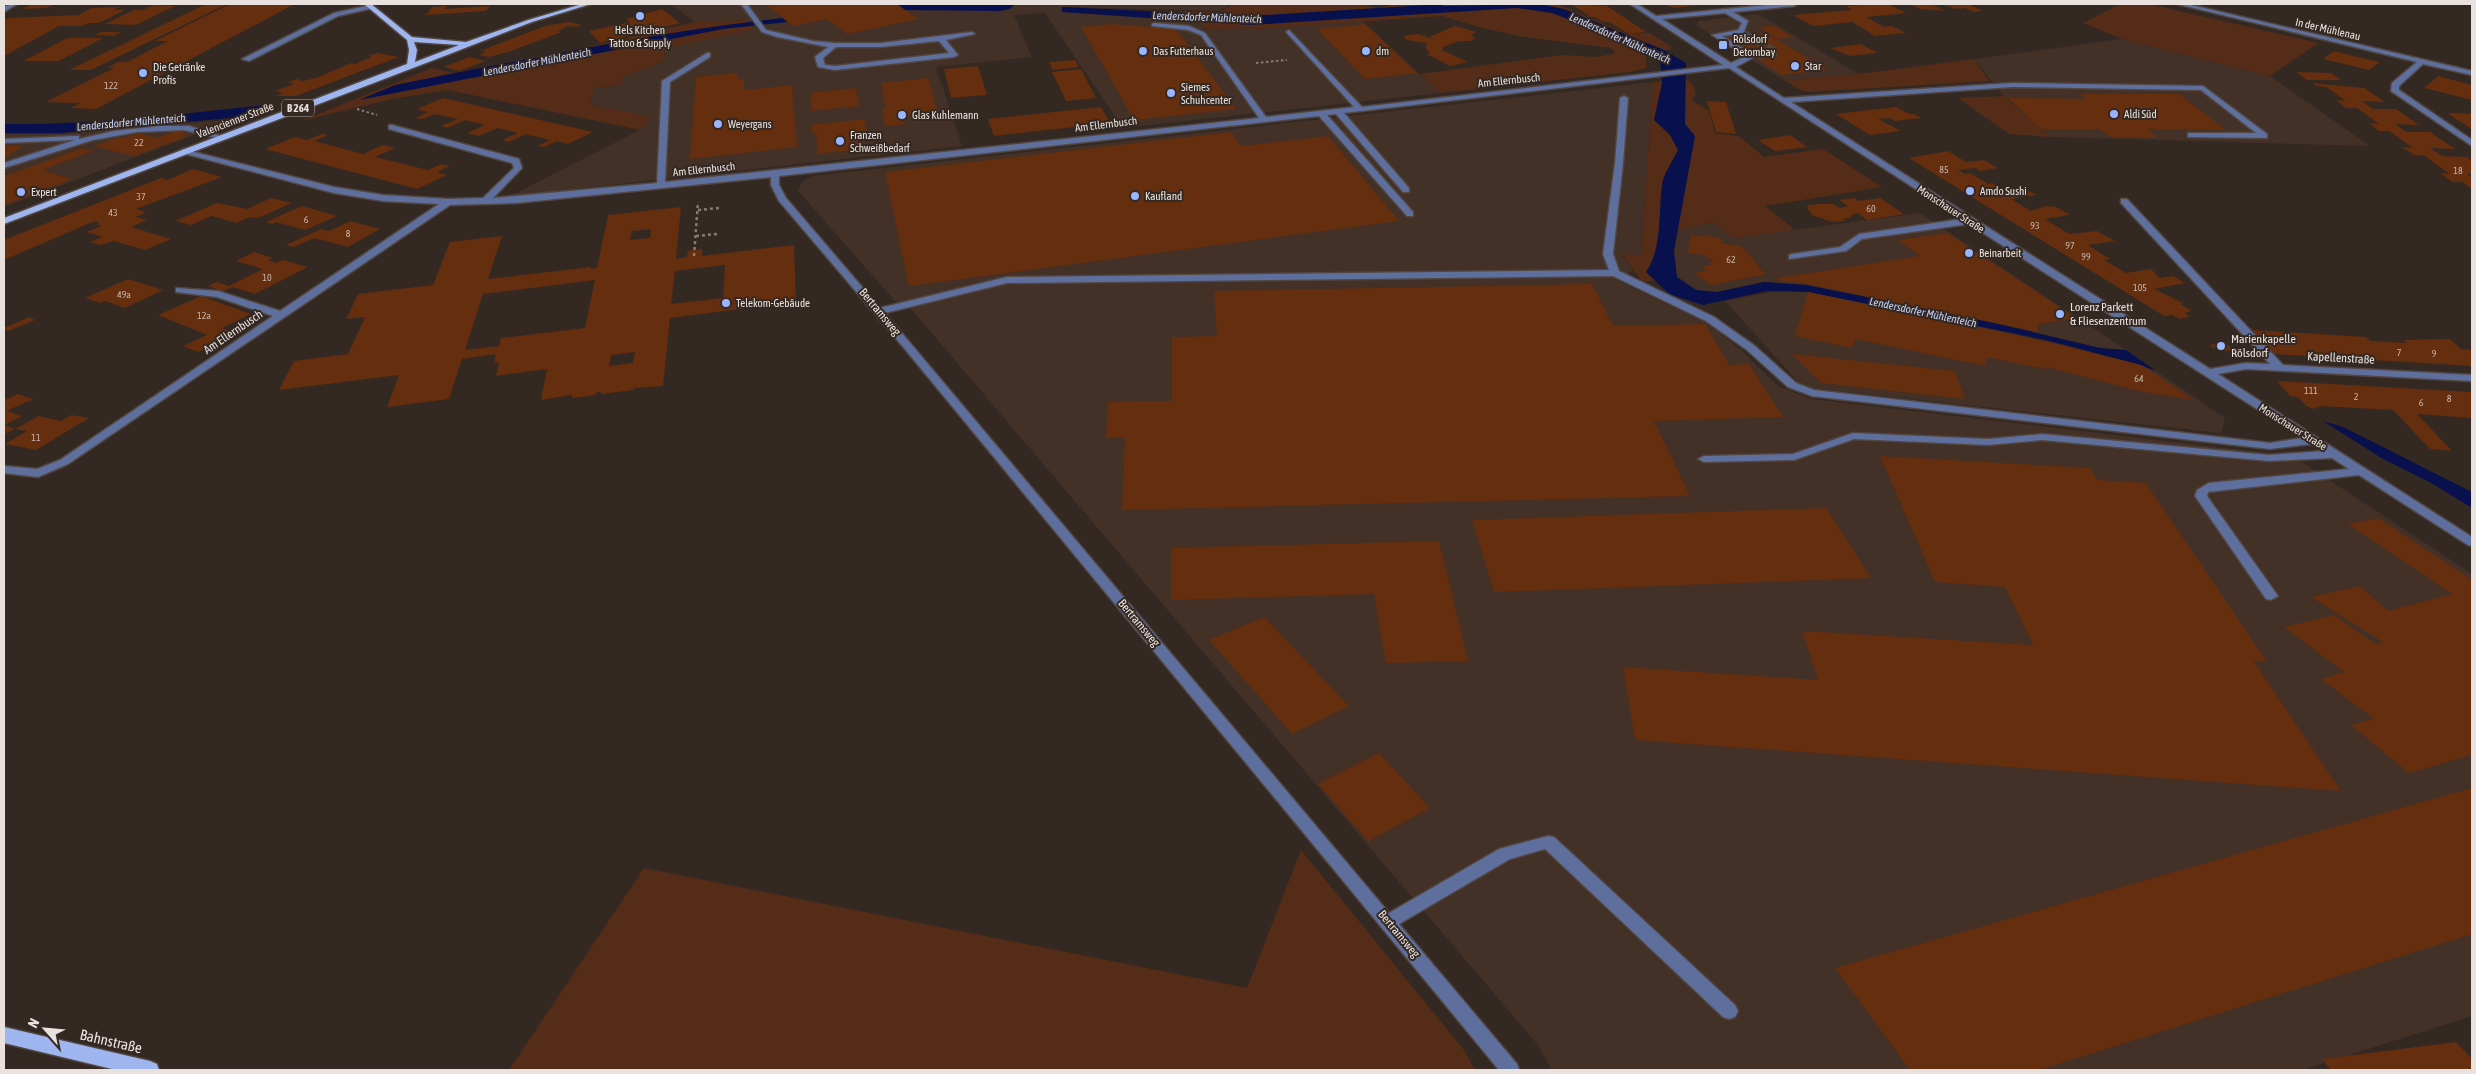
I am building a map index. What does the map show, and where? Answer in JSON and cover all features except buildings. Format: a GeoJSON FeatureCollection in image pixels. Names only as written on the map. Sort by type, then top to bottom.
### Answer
{"type":"FeatureCollection","features":[{"type":"Feature","properties":{"kind":"main road","name":"Valencienner Straße"},"geometry":{"type":"LineString","coordinates":[[4,221],[411,65],[545,16],[588,4]]}},
{"type":"Feature","properties":{"kind":"main road"},"geometry":{"type":"LineString","coordinates":[[369,5],[410,39],[413,50],[411,65]]}},
{"type":"Feature","properties":{"kind":"main road","name":"B 264"},"geometry":{"type":"LineString","coordinates":[[410,39],[471,43]]}},
{"type":"Feature","properties":{"kind":"main road","name":"Bahnstraße"},"geometry":{"type":"LineString","coordinates":[[4,1035],[150,1070]]}},
{"type":"Feature","properties":{"kind":"street"},"geometry":{"type":"LineString","coordinates":[[4,10],[14,4]]}},
{"type":"Feature","properties":{"kind":"street"},"geometry":{"type":"LineString","coordinates":[[744,4],[756,18],[759,26],[775,34],[811,44],[859,47],[972,34]]}},
{"type":"Feature","properties":{"kind":"street","name":"Monschauer Straße"},"geometry":{"type":"LineString","coordinates":[[1633,4],[2472,542]]}},
{"type":"Feature","properties":{"kind":"street"},"geometry":{"type":"LineString","coordinates":[[1656,18],[1794,4]]}},
{"type":"Feature","properties":{"kind":"street","name":"In der Mühlenau"},"geometry":{"type":"LineString","coordinates":[[2180,4],[2472,73]]}},
{"type":"Feature","properties":{"kind":"street"},"geometry":{"type":"LineString","coordinates":[[246,59],[336,14],[369,5]]}},
{"type":"Feature","properties":{"kind":"street"},"geometry":{"type":"LineString","coordinates":[[1726,11],[1746,22],[1743,33],[1715,35],[1751,56],[1731,66]]}},
{"type":"Feature","properties":{"kind":"street"},"geometry":{"type":"LineString","coordinates":[[1154,25],[1189,28],[1203,34],[1263,118]]}},
{"type":"Feature","properties":{"kind":"street"},"geometry":{"type":"LineString","coordinates":[[1289,32],[1360,108]]}},
{"type":"Feature","properties":{"kind":"street"},"geometry":{"type":"LineString","coordinates":[[833,46],[819,57],[822,67],[835,68],[954,55],[941,38]]}},
{"type":"Feature","properties":{"kind":"street"},"geometry":{"type":"LineString","coordinates":[[661,186],[666,81],[707,55]]}},
{"type":"Feature","properties":{"kind":"street"},"geometry":{"type":"LineString","coordinates":[[2422,61],[2396,85],[2395,91],[2472,144]]}},
{"type":"Feature","properties":{"kind":"street","name":"Am Ellernbusch"},"geometry":{"type":"LineString","coordinates":[[185,151],[355,194],[391,199],[448,202],[546,198],[1650,77],[1731,66]]}},
{"type":"Feature","properties":{"kind":"street"},"geometry":{"type":"LineString","coordinates":[[1783,100],[2012,85],[2203,88],[2264,136],[2191,135]]}},
{"type":"Feature","properties":{"kind":"street"},"geometry":{"type":"LineString","coordinates":[[1615,273],[1608,254],[1619,163],[1624,98]]}},
{"type":"Feature","properties":{"kind":"street"},"geometry":{"type":"LineString","coordinates":[[1338,111],[1406,190],[1391,192]]}},
{"type":"Feature","properties":{"kind":"street"},"geometry":{"type":"LineString","coordinates":[[1321,112],[1410,214]]}},
{"type":"Feature","properties":{"kind":"street"},"geometry":{"type":"LineString","coordinates":[[392,127],[509,157],[516,161],[518,168],[485,201]]}},
{"type":"Feature","properties":{"kind":"street"},"geometry":{"type":"LineString","coordinates":[[4,142],[90,137],[112,133],[185,128],[221,137]]}},
{"type":"Feature","properties":{"kind":"street"},"geometry":{"type":"LineString","coordinates":[[4,166],[90,137]]}},
{"type":"Feature","properties":{"kind":"street","name":"Bertramsweg"},"geometry":{"type":"LineString","coordinates":[[775,174],[775,185],[782,199],[879,311],[1510,1070]]}},
{"type":"Feature","properties":{"kind":"street"},"geometry":{"type":"LineString","coordinates":[[2124,201],[2279,367]]}},
{"type":"Feature","properties":{"kind":"street","name":"Am Ellernbusch"},"geometry":{"type":"LineString","coordinates":[[4,470],[27,474],[50,469],[64,462],[448,202]]}},
{"type":"Feature","properties":{"kind":"street"},"geometry":{"type":"LineString","coordinates":[[1792,257],[1843,249],[1859,237],[1969,221]]}},
{"type":"Feature","properties":{"kind":"street"},"geometry":{"type":"LineString","coordinates":[[879,311],[1007,280],[1163,276],[1615,273],[1710,319],[1751,348],[1792,385],[1812,393],[2270,446],[2313,440]]}},
{"type":"Feature","properties":{"kind":"street"},"geometry":{"type":"LineString","coordinates":[[179,290],[218,294],[281,315]]}},
{"type":"Feature","properties":{"kind":"street","name":"Kapellenstraße"},"geometry":{"type":"LineString","coordinates":[[2208,373],[2246,366],[2472,378]]}},
{"type":"Feature","properties":{"kind":"street"},"geometry":{"type":"LineString","coordinates":[[1704,460],[1794,457],[1853,436],[1988,442],[2042,437],[2269,458],[2336,454]]}},
{"type":"Feature","properties":{"kind":"street"},"geometry":{"type":"LineString","coordinates":[[2271,596],[2201,496],[2203,490],[2209,487],[2361,471]]}},
{"type":"Feature","properties":{"kind":"street"},"geometry":{"type":"LineString","coordinates":[[1388,922],[1505,854],[1548,842],[1729,1011]]}},
{"type":"Feature","properties":{"kind":"path"},"geometry":{"type":"LineString","coordinates":[[1256,63],[1284,60]]}},
{"type":"Feature","properties":{"kind":"path"},"geometry":{"type":"LineString","coordinates":[[694,256],[700,182]]}},
{"type":"Feature","properties":{"kind":"path"},"geometry":{"type":"LineString","coordinates":[[698,210],[719,208]]}},
{"type":"Feature","properties":{"kind":"path"},"geometry":{"type":"LineString","coordinates":[[696,236],[717,234]]}},
{"type":"Feature","properties":{"kind":"shaded area"},"geometry":{"type":"Polygon","coordinates":[[[671,4],[1231,4],[1218,11],[1063,7],[1062,11],[1195,21],[1209,30],[1252,27],[1257,29],[1362,20],[1440,93],[1123,128],[1045,13],[1014,15],[1032,57],[936,67],[962,146],[510,196],[640,130],[650,118],[590,105],[594,88],[620,85],[622,77],[664,61],[665,48],[709,38],[746,20],[695,22],[671,4]]]}},
{"type":"Feature","properties":{"kind":"shaded area"},"geometry":{"type":"Polygon","coordinates":[[[1233,4],[1359,4],[1380,8],[1395,4],[1557,4],[1628,34],[1650,33],[1673,48],[1646,56],[1647,68],[1629,72],[1440,93],[1420,74],[1561,55],[1598,57],[1615,53],[1611,48],[1524,37],[1482,28],[1442,16],[1257,29],[1251,27],[1209,30],[1178,11],[1220,12],[1233,4]]]}},
{"type":"Feature","properties":{"kind":"shaded area"},"geometry":{"type":"Polygon","coordinates":[[[2120,4],[2149,4],[2318,43],[2270,76],[2122,39],[2083,23],[2120,4]]]}},
{"type":"Feature","properties":{"kind":"shaded area"},"geometry":{"type":"Polygon","coordinates":[[[1758,14],[1859,74],[1784,80],[1696,25],[1699,21],[1758,14]]]}},
{"type":"Feature","properties":{"kind":"shaded area"},"geometry":{"type":"Polygon","coordinates":[[[746,20],[752,30],[665,48],[664,61],[622,77],[620,85],[594,88],[590,105],[651,117],[640,130],[448,90],[392,99],[301,121],[432,68],[453,73],[597,45],[695,22],[746,20]]]}},
{"type":"Feature","properties":{"kind":"shaded area"},"geometry":{"type":"Polygon","coordinates":[[[2122,39],[2270,76],[2370,146],[2050,137],[2004,96],[1974,59],[2122,39]]]}},
{"type":"Feature","properties":{"kind":"shaded area"},"geometry":{"type":"Polygon","coordinates":[[[1974,59],[1989,81],[1810,92],[1802,91],[1784,80],[1859,74],[1974,59]]]}},
{"type":"Feature","properties":{"kind":"shaded area"},"geometry":{"type":"Polygon","coordinates":[[[1686,79],[1693,85],[1696,94],[1692,100],[1709,111],[1715,133],[1739,136],[1764,157],[1823,149],[1882,187],[1765,206],[1795,230],[1733,238],[1713,222],[1677,230],[1674,251],[1677,277],[1642,282],[1622,254],[1641,255],[1653,82],[1686,79]]]}},
{"type":"Feature","properties":{"kind":"shaded area"},"geometry":{"type":"Polygon","coordinates":[[[1653,82],[1641,255],[1622,255],[1633,270],[1619,281],[1707,323],[1742,351],[1778,386],[1811,399],[2293,456],[2472,574],[2472,1016],[2302,1070],[1552,1070],[1537,1044],[913,311],[894,300],[798,191],[803,181],[813,176],[1653,82]]]}},
{"type":"Feature","properties":{"kind":"shaded area"},"geometry":{"type":"Polygon","coordinates":[[[2004,96],[2050,137],[2009,134],[1958,98],[2004,96]]]}},
{"type":"Feature","properties":{"kind":"shaded area"},"geometry":{"type":"Polygon","coordinates":[[[236,119],[4,207],[4,134],[59,134],[236,119]]]}},
{"type":"Feature","properties":{"kind":"shaded area"},"geometry":{"type":"Polygon","coordinates":[[[1920,213],[2126,350],[2100,348],[1986,321],[1806,285],[1764,282],[1717,292],[1696,290],[1677,277],[1674,251],[1677,230],[1713,222],[1734,238],[1920,213]]]}},
{"type":"Feature","properties":{"kind":"shaded area"},"geometry":{"type":"Polygon","coordinates":[[[1782,290],[1808,292],[1986,327],[2141,365],[2156,371],[2225,418],[2221,433],[1811,388],[1798,382],[1725,301],[1782,290]]]}},
{"type":"Feature","properties":{"kind":"shaded area"},"geometry":{"type":"Polygon","coordinates":[[[1301,850],[1464,1050],[1475,1070],[509,1070],[644,868],[1247,988],[1301,850]]]}},
{"type":"Feature","properties":{"kind":"water","name":"Lendersdorfer Mühlenteich"},"geometry":{"type":"Polygon","coordinates":[[[1442,4],[1443,6],[1540,4],[1564,9],[1664,50],[1686,63],[1685,124],[1695,136],[1674,251],[1677,277],[1696,290],[1717,292],[1764,282],[1806,285],[1986,321],[2100,348],[2126,350],[2156,371],[2141,365],[2046,340],[1808,292],[1767,291],[1703,305],[1669,294],[1646,272],[1655,252],[1659,230],[1663,181],[1678,150],[1670,135],[1654,120],[1662,83],[1660,59],[1634,45],[1552,13],[1517,8],[1251,25],[1062,12],[1062,7],[1249,16],[1442,4]]]}},
{"type":"Feature","properties":{"kind":"water"},"geometry":{"type":"Polygon","coordinates":[[[898,5],[1014,5],[1010,9],[1000,11],[905,10],[898,5]]]}},
{"type":"Feature","properties":{"kind":"water","name":"Lendersdorfer Mühlenteich"},"geometry":{"type":"Polygon","coordinates":[[[783,18],[788,22],[723,29],[359,100],[395,85],[637,39],[783,18]]]}},
{"type":"Feature","properties":{"kind":"water","name":"Lendersdorfer Mühlenteich"},"geometry":{"type":"Polygon","coordinates":[[[274,104],[241,117],[61,133],[4,133],[4,124],[105,121],[274,104]]]}},
{"type":"Feature","properties":{"kind":"water"},"geometry":{"type":"Polygon","coordinates":[[[2323,421],[2343,427],[2472,492],[2472,508],[2433,484],[2383,459],[2323,421]]]}},
{"type":"Feature","properties":{"kind":"tunnel"},"geometry":{"type":"LineString","coordinates":[[1746,35],[1777,53],[1752,56]]}},
{"type":"Feature","properties":{"kind":"place","name":"Hels Kitchen Tattoo & Supply"},"geometry":{"type":"Point","coordinates":[640,16]}},
{"type":"Feature","properties":{"kind":"place","name":"Rölsdorf Detombay"},"geometry":{"type":"Point","coordinates":[1723,45]}},
{"type":"Feature","properties":{"kind":"place","name":"Das Futterhaus"},"geometry":{"type":"Point","coordinates":[1143,51]}},
{"type":"Feature","properties":{"kind":"place","name":"dm"},"geometry":{"type":"Point","coordinates":[1366,51]}},
{"type":"Feature","properties":{"kind":"place","name":"Star"},"geometry":{"type":"Point","coordinates":[1795,66]}},
{"type":"Feature","properties":{"kind":"place","name":"Die Getränke Profis"},"geometry":{"type":"Point","coordinates":[143,73]}},
{"type":"Feature","properties":{"kind":"place","name":"Siemes Schuhcenter"},"geometry":{"type":"Point","coordinates":[1171,93]}},
{"type":"Feature","properties":{"kind":"place","name":"Aldi Süd"},"geometry":{"type":"Point","coordinates":[2114,114]}},
{"type":"Feature","properties":{"kind":"place","name":"Glas Kuhlemann"},"geometry":{"type":"Point","coordinates":[902,115]}},
{"type":"Feature","properties":{"kind":"place","name":"Weyergans"},"geometry":{"type":"Point","coordinates":[718,124]}},
{"type":"Feature","properties":{"kind":"place","name":"Franzen Schweißbedarf"},"geometry":{"type":"Point","coordinates":[840,141]}},
{"type":"Feature","properties":{"kind":"place","name":"Amdo Sushi"},"geometry":{"type":"Point","coordinates":[1970,191]}},
{"type":"Feature","properties":{"kind":"place","name":"Expert"},"geometry":{"type":"Point","coordinates":[21,192]}},
{"type":"Feature","properties":{"kind":"place","name":"Kaufland"},"geometry":{"type":"Point","coordinates":[1135,196]}},
{"type":"Feature","properties":{"kind":"place","name":"Beinarbeit"},"geometry":{"type":"Point","coordinates":[1969,253]}},
{"type":"Feature","properties":{"kind":"place","name":"Telekom-Gebäude"},"geometry":{"type":"Point","coordinates":[726,303]}},
{"type":"Feature","properties":{"kind":"place","name":"Lorenz Parkett & Fliesenzentrum"},"geometry":{"type":"Point","coordinates":[2060,314]}},
{"type":"Feature","properties":{"kind":"place","name":"Marienkapelle Rölsdorf"},"geometry":{"type":"Point","coordinates":[2221,346]}}]}
